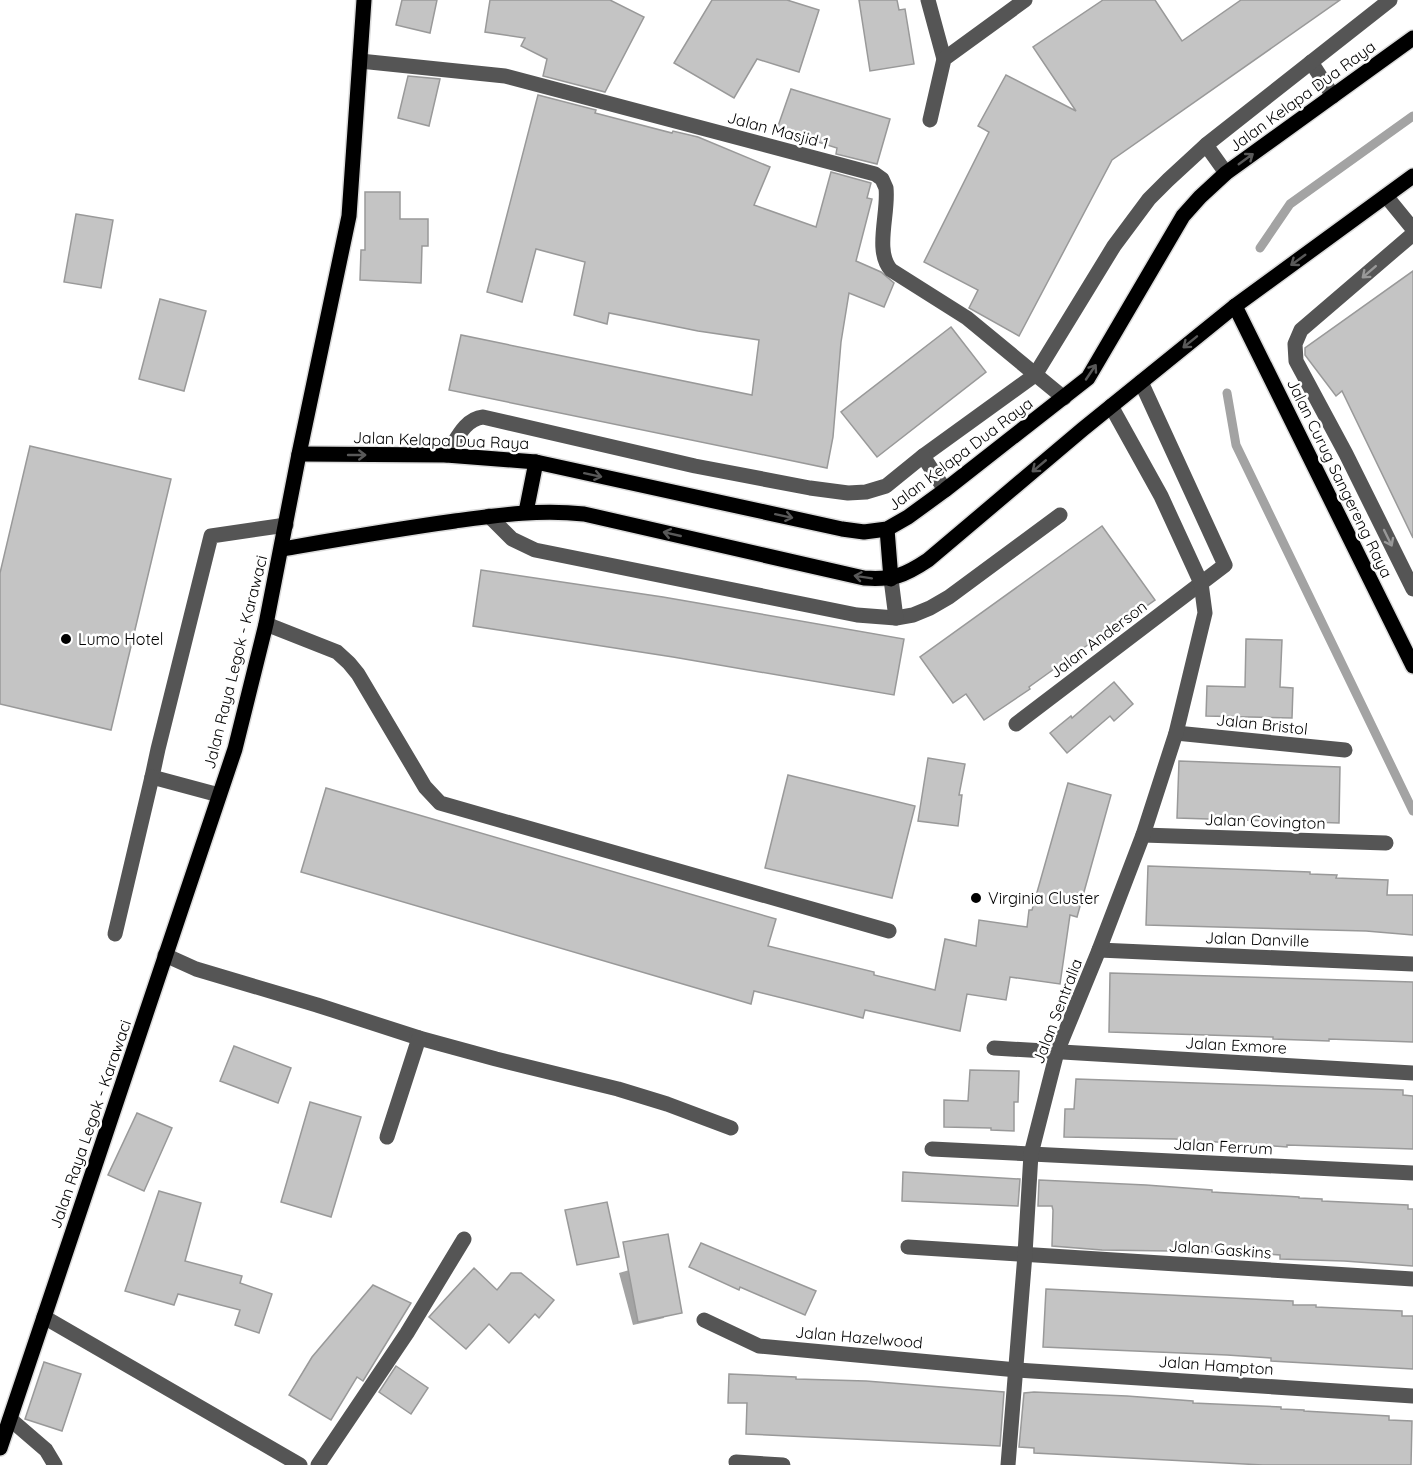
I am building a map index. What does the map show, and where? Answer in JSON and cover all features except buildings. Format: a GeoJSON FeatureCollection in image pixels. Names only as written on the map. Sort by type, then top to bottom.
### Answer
{"type":"FeatureCollection","features":[{"type":"Feature","properties":{"kind":"main road","name":"Jalan Raya Legok - Karawaci"},"geometry":{"type":"LineString","coordinates":[[0,1448],[235,749],[266,624],[349,216],[364,0]]}},
{"type":"Feature","properties":{"kind":"main road","name":"Jalan Kelapa Dua Raya"},"geometry":{"type":"LineString","coordinates":[[299,454],[446,455],[536,462],[842,529],[864,532],[887,529],[945,490],[1088,378],[1183,216],[1200,197],[1226,173],[1413,38]]}},
{"type":"Feature","properties":{"kind":"main road"},"geometry":{"type":"LineString","coordinates":[[282,549],[393,529],[489,516],[554,511],[584,513],[864,578],[891,579],[901,576],[928,560],[1111,406],[1235,306],[1413,176]]}},
{"type":"Feature","properties":{"kind":"main road","name":"Jalan Curug Sangereng Raya"},"geometry":{"type":"LineString","coordinates":[[1235,306],[1413,666]]}},
{"type":"Feature","properties":{"kind":"main road"},"geometry":{"type":"LineString","coordinates":[[526,512],[536,462]]}},
{"type":"Feature","properties":{"kind":"main road"},"geometry":{"type":"LineString","coordinates":[[887,529],[891,579]]}},
{"type":"Feature","properties":{"kind":"street"},"geometry":{"type":"LineString","coordinates":[[928,0],[944,59],[930,120]]}},
{"type":"Feature","properties":{"kind":"street"},"geometry":{"type":"LineString","coordinates":[[944,59],[1025,0]]}},
{"type":"Feature","properties":{"kind":"street"},"geometry":{"type":"LineString","coordinates":[[446,455],[466,425],[473,419],[483,417],[695,466],[810,488],[848,493],[866,492],[886,486],[923,456],[1035,375],[1097,272],[1149,199],[1206,145],[1390,0]]}},
{"type":"Feature","properties":{"kind":"street","name":"Jalan Masjid 1"},"geometry":{"type":"LineString","coordinates":[[360,61],[505,76],[875,174],[882,179],[886,188],[882,251],[887,266],[967,318],[1064,398]]}},
{"type":"Feature","properties":{"kind":"street"},"geometry":{"type":"LineString","coordinates":[[1311,62],[1333,96]]}},
{"type":"Feature","properties":{"kind":"street"},"geometry":{"type":"LineString","coordinates":[[1206,145],[1226,173]]}},
{"type":"Feature","properties":{"kind":"street"},"geometry":{"type":"LineString","coordinates":[[1386,196],[1413,229]]}},
{"type":"Feature","properties":{"kind":"street"},"geometry":{"type":"LineString","coordinates":[[1413,234],[1301,330],[1294,350],[1296,361],[1346,454],[1413,589]]}},
{"type":"Feature","properties":{"kind":"street","name":"Jalan Anderson"},"geometry":{"type":"LineString","coordinates":[[1016,724],[1225,566],[1141,382]]}},
{"type":"Feature","properties":{"kind":"street","name":"Jalan Sentralia"},"geometry":{"type":"LineString","coordinates":[[1008,1465],[1017,1370],[1031,1154],[1057,1052],[1143,835],[1176,733],[1204,613],[1201,583],[1161,496],[1111,406]]}},
{"type":"Feature","properties":{"kind":"street"},"geometry":{"type":"LineString","coordinates":[[923,456],[945,490]]}},
{"type":"Feature","properties":{"kind":"street"},"geometry":{"type":"LineString","coordinates":[[489,516],[512,539],[535,550],[857,615],[896,618],[913,615],[949,597],[1060,515]]}},
{"type":"Feature","properties":{"kind":"street"},"geometry":{"type":"LineString","coordinates":[[115,934],[212,536],[286,525]]}},
{"type":"Feature","properties":{"kind":"street"},"geometry":{"type":"LineString","coordinates":[[891,579],[896,618]]}},
{"type":"Feature","properties":{"kind":"street"},"geometry":{"type":"LineString","coordinates":[[266,624],[337,652],[349,663],[358,674],[425,787],[440,803],[889,931]]}},
{"type":"Feature","properties":{"kind":"street","name":"Jalan Bristol"},"geometry":{"type":"LineString","coordinates":[[1176,733],[1345,750]]}},
{"type":"Feature","properties":{"kind":"street"},"geometry":{"type":"LineString","coordinates":[[152,777],[219,795]]}},
{"type":"Feature","properties":{"kind":"street","name":"Jalan Covington"},"geometry":{"type":"LineString","coordinates":[[1143,835],[1386,843]]}},
{"type":"Feature","properties":{"kind":"street","name":"Jalan Danville"},"geometry":{"type":"LineString","coordinates":[[1099,950],[1413,963]]}},
{"type":"Feature","properties":{"kind":"street"},"geometry":{"type":"LineString","coordinates":[[165,955],[196,969],[419,1038],[628,1092],[730,1128]]}},
{"type":"Feature","properties":{"kind":"street"},"geometry":{"type":"LineString","coordinates":[[387,1137],[419,1038]]}},
{"type":"Feature","properties":{"kind":"street","name":"Jalan Exmore"},"geometry":{"type":"LineString","coordinates":[[994,1048],[1413,1073]]}},
{"type":"Feature","properties":{"kind":"street","name":"Jalan Ferrum"},"geometry":{"type":"LineString","coordinates":[[932,1149],[1413,1173]]}},
{"type":"Feature","properties":{"kind":"street"},"geometry":{"type":"LineString","coordinates":[[318,1465],[412,1325],[464,1239]]}},
{"type":"Feature","properties":{"kind":"street","name":"Jalan Gaskins"},"geometry":{"type":"LineString","coordinates":[[908,1247],[1413,1279]]}},
{"type":"Feature","properties":{"kind":"street"},"geometry":{"type":"LineString","coordinates":[[44,1317],[300,1465]]}},
{"type":"Feature","properties":{"kind":"street","name":"Jalan Hazelwood"},"geometry":{"type":"LineString","coordinates":[[704,1320],[759,1346],[1017,1370]]}},
{"type":"Feature","properties":{"kind":"street","name":"Jalan Hampton"},"geometry":{"type":"LineString","coordinates":[[1017,1370],[1413,1396]]}},
{"type":"Feature","properties":{"kind":"street"},"geometry":{"type":"LineString","coordinates":[[10,1419],[46,1450],[56,1465]]}},
{"type":"Feature","properties":{"kind":"street"},"geometry":{"type":"LineString","coordinates":[[736,1462],[783,1465]]}},
{"type":"Feature","properties":{"kind":"shaded area"},"geometry":{"type":"Polygon","coordinates":[[[650,1264],[664,1318],[633,1325],[619,1273],[650,1264]]]}},
{"type":"Feature","properties":{"kind":"waterway"},"geometry":{"type":"LineString","coordinates":[[1260,248],[1290,204],[1413,116]]}},
{"type":"Feature","properties":{"kind":"waterway"},"geometry":{"type":"LineString","coordinates":[[1227,393],[1236,445],[1413,811]]}},
{"type":"Feature","properties":{"kind":"place","name":"Lumo Hotel"},"geometry":{"type":"Point","coordinates":[66,639]}},
{"type":"Feature","properties":{"kind":"place","name":"Virginia Cluster"},"geometry":{"type":"Point","coordinates":[976,898]}}]}
